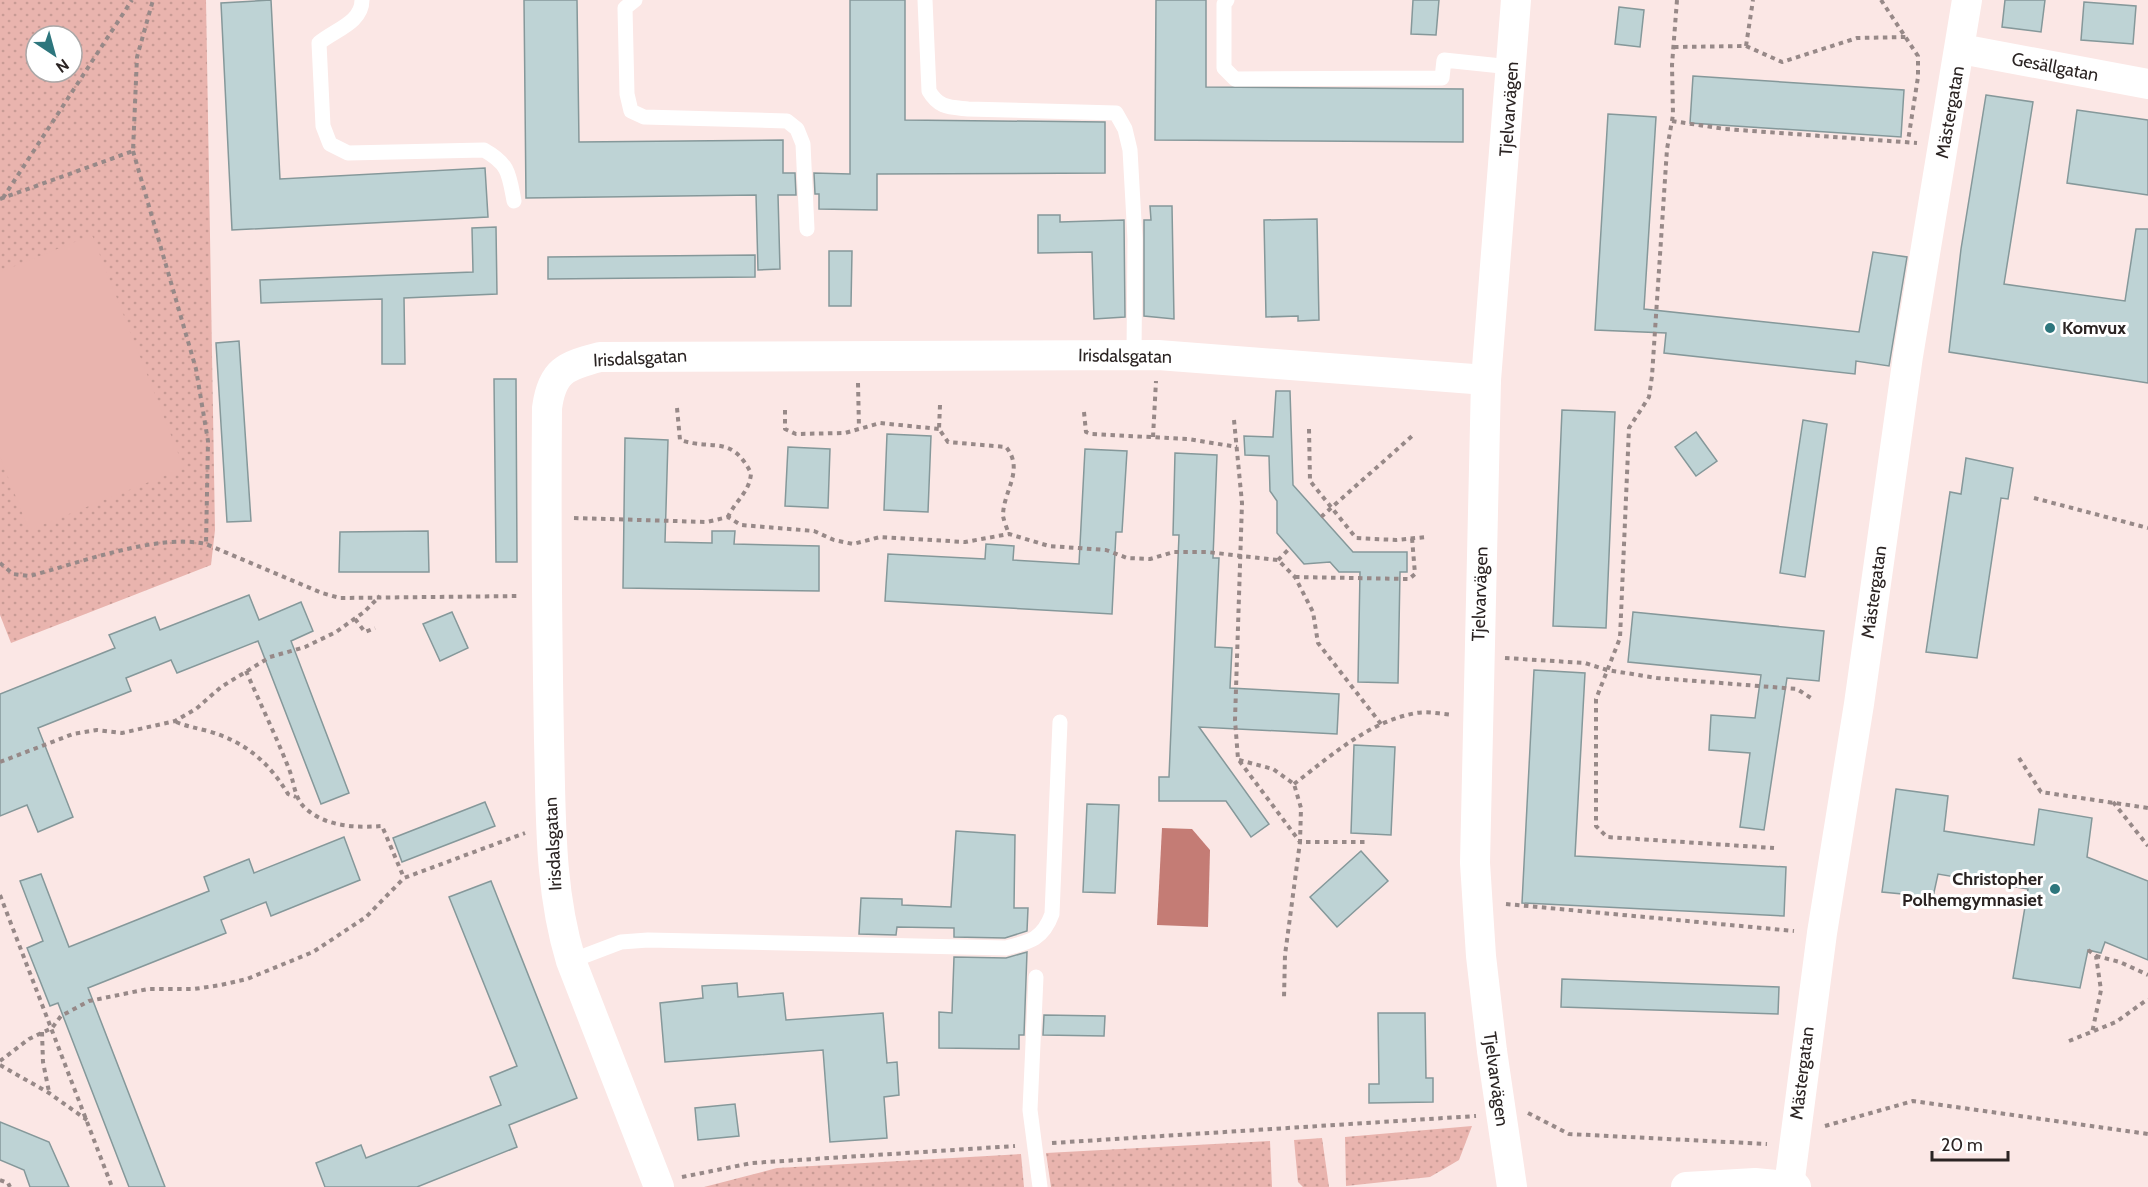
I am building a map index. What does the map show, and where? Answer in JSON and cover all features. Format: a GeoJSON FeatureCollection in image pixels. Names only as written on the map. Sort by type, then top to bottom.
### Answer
{"type":"FeatureCollection","features":[{"type":"Feature","properties":{"kind":"street","name":"Tjelvarvägen"},"geometry":{"type":"LineString","coordinates":[[1512,1187],[1491,1051],[1474,863],[1486,380],[1516,0]]}},
{"type":"Feature","properties":{"kind":"street","name":"Mästergatan"},"geometry":{"type":"LineString","coordinates":[[1793,1186],[1794,1142],[1822,933],[1859,704],[1908,356],[1961,49],[1967,0]]}},
{"type":"Feature","properties":{"kind":"street","name":"Gesällgatan"},"geometry":{"type":"LineString","coordinates":[[1961,49],[2148,84]]}},
{"type":"Feature","properties":{"kind":"street","name":"Irisdalsgatan"},"geometry":{"type":"LineString","coordinates":[[658,1185],[571,961],[561,929],[553,874],[546,518],[547,408],[549,389],[557,374],[575,363],[600,357],[624,356],[1146,355],[1486,380]]}},
{"type":"Feature","properties":{"kind":"street"},"geometry":{"type":"LineString","coordinates":[[1686,1187],[1755,1183],[1793,1186]]}},
{"type":"Feature","properties":{"kind":"lane"},"geometry":{"type":"LineString","coordinates":[[362,0],[362,7],[352,23],[333,31],[319,43],[323,126],[330,144],[348,153],[484,150],[501,159],[510,177],[514,201]]}},
{"type":"Feature","properties":{"kind":"lane"},"geometry":{"type":"LineString","coordinates":[[635,0],[625,8],[627,94],[631,111],[644,117],[787,122],[797,129],[803,144],[807,229]]}},
{"type":"Feature","properties":{"kind":"lane"},"geometry":{"type":"LineString","coordinates":[[925,0],[929,91],[936,102],[944,107],[1116,113],[1121,121],[1130,150],[1135,239],[1146,355]]}},
{"type":"Feature","properties":{"kind":"lane"},"geometry":{"type":"LineString","coordinates":[[1227,0],[1224,4],[1224,68],[1235,79],[1442,78],[1444,60],[1511,67]]}},
{"type":"Feature","properties":{"kind":"lane"},"geometry":{"type":"LineString","coordinates":[[571,961],[621,942],[648,940],[1006,948],[1030,942],[1047,928],[1053,914],[1059,722]]}},
{"type":"Feature","properties":{"kind":"lane"},"geometry":{"type":"LineString","coordinates":[[1036,977],[1030,1110],[1040,1187]]}},
{"type":"Feature","properties":{"kind":"path"},"geometry":{"type":"LineString","coordinates":[[1,199],[132,0]]}},
{"type":"Feature","properties":{"kind":"path"},"geometry":{"type":"LineString","coordinates":[[153,0],[138,57],[133,151],[196,369],[208,441],[206,544]]}},
{"type":"Feature","properties":{"kind":"path"},"geometry":{"type":"LineString","coordinates":[[1677,0],[1672,121],[1667,149],[1652,376],[1649,397],[1629,428],[1620,638],[1596,699],[1596,826],[1606,837],[1774,848]]}},
{"type":"Feature","properties":{"kind":"path"},"geometry":{"type":"LineString","coordinates":[[1746,46],[1753,0]]}},
{"type":"Feature","properties":{"kind":"path"},"geometry":{"type":"LineString","coordinates":[[1881,0],[1918,56],[1918,77],[1908,141]]}},
{"type":"Feature","properties":{"kind":"path"},"geometry":{"type":"LineString","coordinates":[[1674,47],[1746,46],[1782,62],[1857,38],[1906,37]]}},
{"type":"Feature","properties":{"kind":"path"},"geometry":{"type":"LineString","coordinates":[[1672,121],[1725,129],[1908,141],[1944,149]]}},
{"type":"Feature","properties":{"kind":"path"},"geometry":{"type":"LineString","coordinates":[[1,199],[133,151]]}},
{"type":"Feature","properties":{"kind":"path"},"geometry":{"type":"LineString","coordinates":[[858,355],[859,428]]}},
{"type":"Feature","properties":{"kind":"path"},"geometry":{"type":"LineString","coordinates":[[1146,355],[1153,437]]}},
{"type":"Feature","properties":{"kind":"path"},"geometry":{"type":"LineString","coordinates":[[940,405],[939,429],[948,442],[1006,447],[1010,452],[1014,467],[1013,480],[1004,516],[1009,534]]}},
{"type":"Feature","properties":{"kind":"path"},"geometry":{"type":"LineString","coordinates":[[677,408],[680,440],[727,445],[736,451],[750,473],[746,492],[728,517]]}},
{"type":"Feature","properties":{"kind":"path"},"geometry":{"type":"LineString","coordinates":[[785,410],[785,429],[796,434],[845,433],[880,423],[939,429]]}},
{"type":"Feature","properties":{"kind":"path"},"geometry":{"type":"LineString","coordinates":[[1084,412],[1083,424],[1086,432],[1091,434],[1153,437],[1237,447]]}},
{"type":"Feature","properties":{"kind":"path"},"geometry":{"type":"LineString","coordinates":[[1234,420],[1242,503],[1235,720],[1238,759],[1300,842]]}},
{"type":"Feature","properties":{"kind":"path"},"geometry":{"type":"LineString","coordinates":[[1309,429],[1310,481],[1356,538],[1426,537]]}},
{"type":"Feature","properties":{"kind":"path"},"geometry":{"type":"LineString","coordinates":[[1321,517],[1413,435]]}},
{"type":"Feature","properties":{"kind":"path"},"geometry":{"type":"LineString","coordinates":[[2034,498],[2148,528]]}},
{"type":"Feature","properties":{"kind":"path"},"geometry":{"type":"LineString","coordinates":[[546,518],[707,522],[728,517],[741,525],[814,531],[834,540],[853,544],[880,537],[965,542],[1009,534],[1049,546],[1106,550],[1127,558],[1150,559],[1174,552],[1240,555],[1278,560],[1295,576],[1313,612],[1318,643],[1382,724]]}},
{"type":"Feature","properties":{"kind":"path"},"geometry":{"type":"LineString","coordinates":[[1295,576],[1409,579],[1415,574],[1412,538]]}},
{"type":"Feature","properties":{"kind":"path"},"geometry":{"type":"LineString","coordinates":[[0,563],[13,574],[30,576],[159,543],[188,540],[206,544],[321,593],[340,598],[547,595]]}},
{"type":"Feature","properties":{"kind":"path"},"geometry":{"type":"LineString","coordinates":[[1278,560],[1290,548]]}},
{"type":"Feature","properties":{"kind":"path"},"geometry":{"type":"LineString","coordinates":[[0,762],[73,734],[98,730],[122,733],[175,721],[196,709],[221,687],[270,657],[315,642],[355,619],[381,596]]}},
{"type":"Feature","properties":{"kind":"path"},"geometry":{"type":"LineString","coordinates":[[355,619],[365,632],[375,628]]}},
{"type":"Feature","properties":{"kind":"path"},"geometry":{"type":"LineString","coordinates":[[1478,657],[1585,663],[1607,670],[1657,678],[1797,689],[1814,700]]}},
{"type":"Feature","properties":{"kind":"path"},"geometry":{"type":"LineString","coordinates":[[246,671],[289,770],[297,797],[304,807],[329,821],[351,828],[382,826],[404,878]]}},
{"type":"Feature","properties":{"kind":"path"},"geometry":{"type":"LineString","coordinates":[[1294,784],[1349,742],[1382,724],[1417,713],[1478,716]]}},
{"type":"Feature","properties":{"kind":"path"},"geometry":{"type":"LineString","coordinates":[[175,721],[233,740],[249,748],[274,772],[288,794],[297,797]]}},
{"type":"Feature","properties":{"kind":"path"},"geometry":{"type":"LineString","coordinates":[[2019,758],[2041,792],[2148,808]]}},
{"type":"Feature","properties":{"kind":"path"},"geometry":{"type":"LineString","coordinates":[[1238,759],[1273,769],[1294,784],[1301,808],[1300,842],[1285,955],[1284,998]]}},
{"type":"Feature","properties":{"kind":"path"},"geometry":{"type":"LineString","coordinates":[[2113,802],[2148,846]]}},
{"type":"Feature","properties":{"kind":"path"},"geometry":{"type":"LineString","coordinates":[[0,1061],[42,1032],[52,1028],[61,1016],[89,1001],[148,989],[194,989],[221,985],[247,979],[313,952],[366,917],[404,878],[480,852],[551,822]]}},
{"type":"Feature","properties":{"kind":"path"},"geometry":{"type":"LineString","coordinates":[[1300,842],[1366,842]]}},
{"type":"Feature","properties":{"kind":"path"},"geometry":{"type":"LineString","coordinates":[[0,895],[112,1187]]}},
{"type":"Feature","properties":{"kind":"path"},"geometry":{"type":"LineString","coordinates":[[1477,902],[1822,933]]}},
{"type":"Feature","properties":{"kind":"path"},"geometry":{"type":"LineString","coordinates":[[2088,950],[2096,956],[2120,962],[2148,975]]}},
{"type":"Feature","properties":{"kind":"path"},"geometry":{"type":"LineString","coordinates":[[2092,1033],[2101,990],[2096,956]]}},
{"type":"Feature","properties":{"kind":"path"},"geometry":{"type":"LineString","coordinates":[[2070,1041],[2116,1022],[2148,999]]}},
{"type":"Feature","properties":{"kind":"path"},"geometry":{"type":"LineString","coordinates":[[42,1032],[43,1062],[49,1093]]}},
{"type":"Feature","properties":{"kind":"path"},"geometry":{"type":"LineString","coordinates":[[0,1065],[49,1093],[87,1121]]}},
{"type":"Feature","properties":{"kind":"path"},"geometry":{"type":"LineString","coordinates":[[658,1185],[752,1163],[1329,1123],[1533,1113],[1569,1134],[1766,1144],[1794,1142],[1820,1127],[1913,1101],[2148,1134]]}},
{"type":"Feature","properties":{"kind":"path"},"geometry":{"type":"LineString","coordinates":[[0,1180],[10,1187]]}},
{"type":"Feature","properties":{"kind":"shaded area"},"geometry":{"type":"Polygon","coordinates":[[[0,0],[206,0],[215,530],[211,565],[11,643],[0,615],[0,0]]]}},
{"type":"Feature","properties":{"kind":"shaded area"},"geometry":{"type":"Polygon","coordinates":[[[92,235],[184,468],[29,530],[0,457],[0,272],[92,235]]]}},
{"type":"Feature","properties":{"kind":"shaded area"},"geometry":{"type":"Polygon","coordinates":[[[1162,828],[1192,829],[1210,850],[1208,927],[1157,925],[1162,828]]]}},
{"type":"Feature","properties":{"kind":"shaded area"},"geometry":{"type":"Polygon","coordinates":[[[1472,1126],[1459,1160],[1430,1177],[1346,1186],[1345,1137],[1472,1126]]]}},
{"type":"Feature","properties":{"kind":"shaded area"},"geometry":{"type":"Polygon","coordinates":[[[1322,1138],[1329,1187],[1303,1187],[1298,1182],[1294,1140],[1322,1138]]]}},
{"type":"Feature","properties":{"kind":"shaded area"},"geometry":{"type":"Polygon","coordinates":[[[1270,1141],[1272,1187],[1051,1187],[1046,1153],[1270,1141]]]}},
{"type":"Feature","properties":{"kind":"shaded area"},"geometry":{"type":"Polygon","coordinates":[[[1021,1154],[1024,1187],[704,1187],[777,1168],[1021,1154]]]}},
{"type":"Feature","properties":{"kind":"building"},"geometry":{"type":"Polygon","coordinates":[[[271,0],[280,179],[485,168],[488,217],[232,230],[221,3],[271,0]]]}},
{"type":"Feature","properties":{"kind":"building"},"geometry":{"type":"Polygon","coordinates":[[[524,0],[577,0],[579,142],[783,140],[783,173],[795,173],[796,195],[778,195],[780,269],[758,270],[756,195],[526,198],[524,0]]]}},
{"type":"Feature","properties":{"kind":"building"},"geometry":{"type":"Polygon","coordinates":[[[850,0],[905,0],[905,120],[1105,122],[1105,173],[877,174],[877,210],[819,209],[819,194],[815,194],[814,173],[850,174],[850,0]]]}},
{"type":"Feature","properties":{"kind":"building"},"geometry":{"type":"Polygon","coordinates":[[[1156,0],[1206,0],[1206,87],[1463,89],[1463,142],[1155,140],[1156,0]]]}},
{"type":"Feature","properties":{"kind":"building"},"geometry":{"type":"Polygon","coordinates":[[[1413,0],[1439,0],[1436,35],[1411,34],[1413,0]]]}},
{"type":"Feature","properties":{"kind":"building"},"geometry":{"type":"Polygon","coordinates":[[[2005,0],[2045,0],[2041,32],[2002,27],[2005,0]]]}},
{"type":"Feature","properties":{"kind":"building"},"geometry":{"type":"Polygon","coordinates":[[[2084,2],[2136,6],[2133,44],[2081,40],[2084,2]]]}},
{"type":"Feature","properties":{"kind":"building"},"geometry":{"type":"Polygon","coordinates":[[[1619,7],[1644,10],[1640,47],[1615,44],[1619,7]]]}},
{"type":"Feature","properties":{"kind":"building"},"geometry":{"type":"Polygon","coordinates":[[[1693,76],[1904,90],[1901,137],[1690,123],[1693,76]]]}},
{"type":"Feature","properties":{"kind":"building"},"geometry":{"type":"Polygon","coordinates":[[[1986,95],[2033,102],[2004,284],[2125,301],[2136,229],[2148,229],[2148,383],[1949,352],[1961,249],[1986,95]]]}},
{"type":"Feature","properties":{"kind":"building"},"geometry":{"type":"Polygon","coordinates":[[[2077,110],[2148,120],[2148,195],[2067,183],[2077,110]]]}},
{"type":"Feature","properties":{"kind":"building"},"geometry":{"type":"Polygon","coordinates":[[[1608,114],[1656,117],[1644,309],[1859,332],[1873,252],[1907,257],[1889,366],[1856,361],[1855,374],[1664,353],[1666,333],[1595,330],[1608,114]]]}},
{"type":"Feature","properties":{"kind":"building"},"geometry":{"type":"Polygon","coordinates":[[[1150,206],[1172,206],[1174,319],[1144,316],[1144,220],[1151,220],[1150,206]]]}},
{"type":"Feature","properties":{"kind":"building"},"geometry":{"type":"Polygon","coordinates":[[[1038,215],[1060,215],[1060,222],[1124,220],[1125,317],[1094,319],[1092,252],[1038,253],[1038,215]]]}},
{"type":"Feature","properties":{"kind":"building"},"geometry":{"type":"Polygon","coordinates":[[[1317,219],[1319,320],[1298,321],[1298,316],[1266,317],[1264,220],[1317,219]]]}},
{"type":"Feature","properties":{"kind":"building"},"geometry":{"type":"Polygon","coordinates":[[[496,227],[497,294],[404,298],[405,364],[382,364],[382,299],[261,303],[260,280],[473,272],[472,228],[496,227]]]}},
{"type":"Feature","properties":{"kind":"building"},"geometry":{"type":"Polygon","coordinates":[[[829,251],[852,251],[851,306],[829,306],[829,251]]]}},
{"type":"Feature","properties":{"kind":"building"},"geometry":{"type":"Polygon","coordinates":[[[755,255],[755,277],[548,279],[548,257],[755,255]]]}},
{"type":"Feature","properties":{"kind":"building"},"geometry":{"type":"Polygon","coordinates":[[[239,341],[251,521],[227,522],[216,343],[239,341]]]}},
{"type":"Feature","properties":{"kind":"building"},"geometry":{"type":"Polygon","coordinates":[[[494,379],[516,379],[517,562],[496,562],[494,379]]]}},
{"type":"Feature","properties":{"kind":"building"},"geometry":{"type":"Polygon","coordinates":[[[1276,391],[1290,391],[1293,485],[1353,552],[1407,552],[1407,572],[1400,572],[1398,683],[1358,682],[1360,572],[1339,572],[1330,562],[1304,564],[1277,533],[1277,501],[1270,491],[1269,456],[1245,455],[1244,436],[1273,437],[1276,391]]]}},
{"type":"Feature","properties":{"kind":"building"},"geometry":{"type":"Polygon","coordinates":[[[1562,410],[1615,412],[1606,628],[1553,626],[1562,410]]]}},
{"type":"Feature","properties":{"kind":"building"},"geometry":{"type":"Polygon","coordinates":[[[1803,420],[1827,424],[1805,577],[1780,573],[1803,420]]]}},
{"type":"Feature","properties":{"kind":"building"},"geometry":{"type":"Polygon","coordinates":[[[1696,432],[1717,461],[1696,476],[1675,447],[1696,432]]]}},
{"type":"Feature","properties":{"kind":"building"},"geometry":{"type":"Polygon","coordinates":[[[887,434],[931,436],[928,512],[884,510],[887,434]]]}},
{"type":"Feature","properties":{"kind":"building"},"geometry":{"type":"Polygon","coordinates":[[[625,438],[668,440],[665,542],[712,543],[712,531],[735,531],[734,544],[819,546],[819,591],[623,588],[625,438]]]}},
{"type":"Feature","properties":{"kind":"building"},"geometry":{"type":"Polygon","coordinates":[[[788,447],[830,449],[828,508],[785,506],[788,447]]]}},
{"type":"Feature","properties":{"kind":"building"},"geometry":{"type":"Polygon","coordinates":[[[1085,449],[1127,451],[1122,532],[1116,532],[1112,614],[885,601],[888,554],[985,559],[986,544],[1014,546],[1013,560],[1079,564],[1085,449]]]}},
{"type":"Feature","properties":{"kind":"building"},"geometry":{"type":"Polygon","coordinates":[[[1175,453],[1217,455],[1213,558],[1219,558],[1215,647],[1232,648],[1230,688],[1339,694],[1337,734],[1199,727],[1269,824],[1251,837],[1226,801],[1159,801],[1159,777],[1169,777],[1179,535],[1173,535],[1175,453]]]}},
{"type":"Feature","properties":{"kind":"building"},"geometry":{"type":"Polygon","coordinates":[[[1966,458],[2013,468],[2008,499],[2001,498],[1977,658],[1926,652],[1950,492],[1961,494],[1966,458]]]}},
{"type":"Feature","properties":{"kind":"building"},"geometry":{"type":"Polygon","coordinates":[[[428,531],[429,572],[339,572],[340,532],[428,531]]]}},
{"type":"Feature","properties":{"kind":"building"},"geometry":{"type":"Polygon","coordinates":[[[249,595],[259,620],[301,602],[313,631],[291,641],[349,793],[321,804],[258,641],[177,673],[171,660],[126,678],[131,691],[38,728],[73,817],[38,832],[27,805],[0,816],[0,694],[115,648],[109,635],[155,617],[160,630],[249,595]]]}},
{"type":"Feature","properties":{"kind":"building"},"geometry":{"type":"Polygon","coordinates":[[[452,612],[468,648],[440,661],[423,624],[452,612]]]}},
{"type":"Feature","properties":{"kind":"building"},"geometry":{"type":"Polygon","coordinates":[[[1633,612],[1824,631],[1819,681],[1787,678],[1764,830],[1740,827],[1750,753],[1709,750],[1711,715],[1755,718],[1761,675],[1628,662],[1633,612]]]}},
{"type":"Feature","properties":{"kind":"building"},"geometry":{"type":"Polygon","coordinates":[[[1534,670],[1585,673],[1575,856],[1786,867],[1784,916],[1522,903],[1534,670]]]}},
{"type":"Feature","properties":{"kind":"building"},"geometry":{"type":"Polygon","coordinates":[[[1354,745],[1395,747],[1391,835],[1351,833],[1354,745]]]}},
{"type":"Feature","properties":{"kind":"building","name":"Christopher Polhemgymnasiet"},"geometry":{"type":"Polygon","coordinates":[[[1896,789],[1948,796],[1944,831],[2034,845],[2039,809],[2092,818],[2087,857],[2148,881],[2148,960],[2105,942],[2101,953],[2088,950],[2080,988],[2013,978],[2028,889],[1938,874],[1933,897],[1882,892],[1896,789]]]}},
{"type":"Feature","properties":{"kind":"building"},"geometry":{"type":"Polygon","coordinates":[[[485,802],[495,826],[402,862],[393,838],[485,802]]]}},
{"type":"Feature","properties":{"kind":"building"},"geometry":{"type":"Polygon","coordinates":[[[1087,804],[1119,805],[1115,893],[1083,892],[1087,804]]]}},
{"type":"Feature","properties":{"kind":"building"},"geometry":{"type":"Polygon","coordinates":[[[956,831],[1015,835],[1014,908],[1028,908],[1027,931],[1005,938],[954,937],[954,928],[897,927],[896,935],[859,934],[861,898],[902,899],[902,905],[951,907],[956,831]]]}},
{"type":"Feature","properties":{"kind":"building"},"geometry":{"type":"Polygon","coordinates":[[[344,837],[360,880],[271,916],[266,902],[221,920],[226,933],[88,988],[165,1187],[129,1187],[58,1003],[50,1006],[27,948],[43,941],[20,881],[41,874],[69,947],[209,891],[204,877],[249,859],[254,873],[344,837]]]}},
{"type":"Feature","properties":{"kind":"building"},"geometry":{"type":"Polygon","coordinates":[[[1361,851],[1388,881],[1337,927],[1310,897],[1361,851]]]}},
{"type":"Feature","properties":{"kind":"building"},"geometry":{"type":"Polygon","coordinates":[[[491,881],[577,1098],[509,1125],[517,1147],[417,1187],[325,1187],[316,1163],[361,1145],[366,1158],[501,1105],[490,1077],[517,1066],[449,897],[491,881]]]}},
{"type":"Feature","properties":{"kind":"building"},"geometry":{"type":"Polygon","coordinates":[[[1027,952],[1024,1035],[1019,1035],[1019,1049],[939,1048],[939,1012],[952,1013],[954,957],[1006,958],[1027,952]]]}},
{"type":"Feature","properties":{"kind":"building"},"geometry":{"type":"Polygon","coordinates":[[[1562,979],[1779,987],[1778,1014],[1561,1007],[1562,979]]]}},
{"type":"Feature","properties":{"kind":"building"},"geometry":{"type":"Polygon","coordinates":[[[737,983],[738,997],[783,993],[786,1020],[883,1013],[887,1063],[897,1062],[899,1095],[884,1097],[887,1138],[830,1142],[823,1050],[665,1062],[660,1003],[703,998],[702,986],[737,983]]]}},
{"type":"Feature","properties":{"kind":"building"},"geometry":{"type":"Polygon","coordinates":[[[1378,1013],[1425,1013],[1426,1078],[1433,1078],[1433,1102],[1369,1103],[1369,1084],[1379,1084],[1378,1013]]]}},
{"type":"Feature","properties":{"kind":"building"},"geometry":{"type":"Polygon","coordinates":[[[1044,1015],[1105,1016],[1104,1036],[1043,1035],[1044,1015]]]}},
{"type":"Feature","properties":{"kind":"building"},"geometry":{"type":"Polygon","coordinates":[[[735,1104],[739,1136],[698,1140],[695,1108],[735,1104]]]}},
{"type":"Feature","properties":{"kind":"building"},"geometry":{"type":"Polygon","coordinates":[[[0,1122],[49,1142],[69,1187],[30,1187],[24,1170],[0,1160],[0,1122]]]}},
{"type":"Feature","properties":{"kind":"place","name":"Komvux"},"geometry":{"type":"Point","coordinates":[2050,328]}},
{"type":"Feature","properties":{"kind":"place","name":"Christopher Polhemgymnasiet"},"geometry":{"type":"Point","coordinates":[2055,889]}}]}
